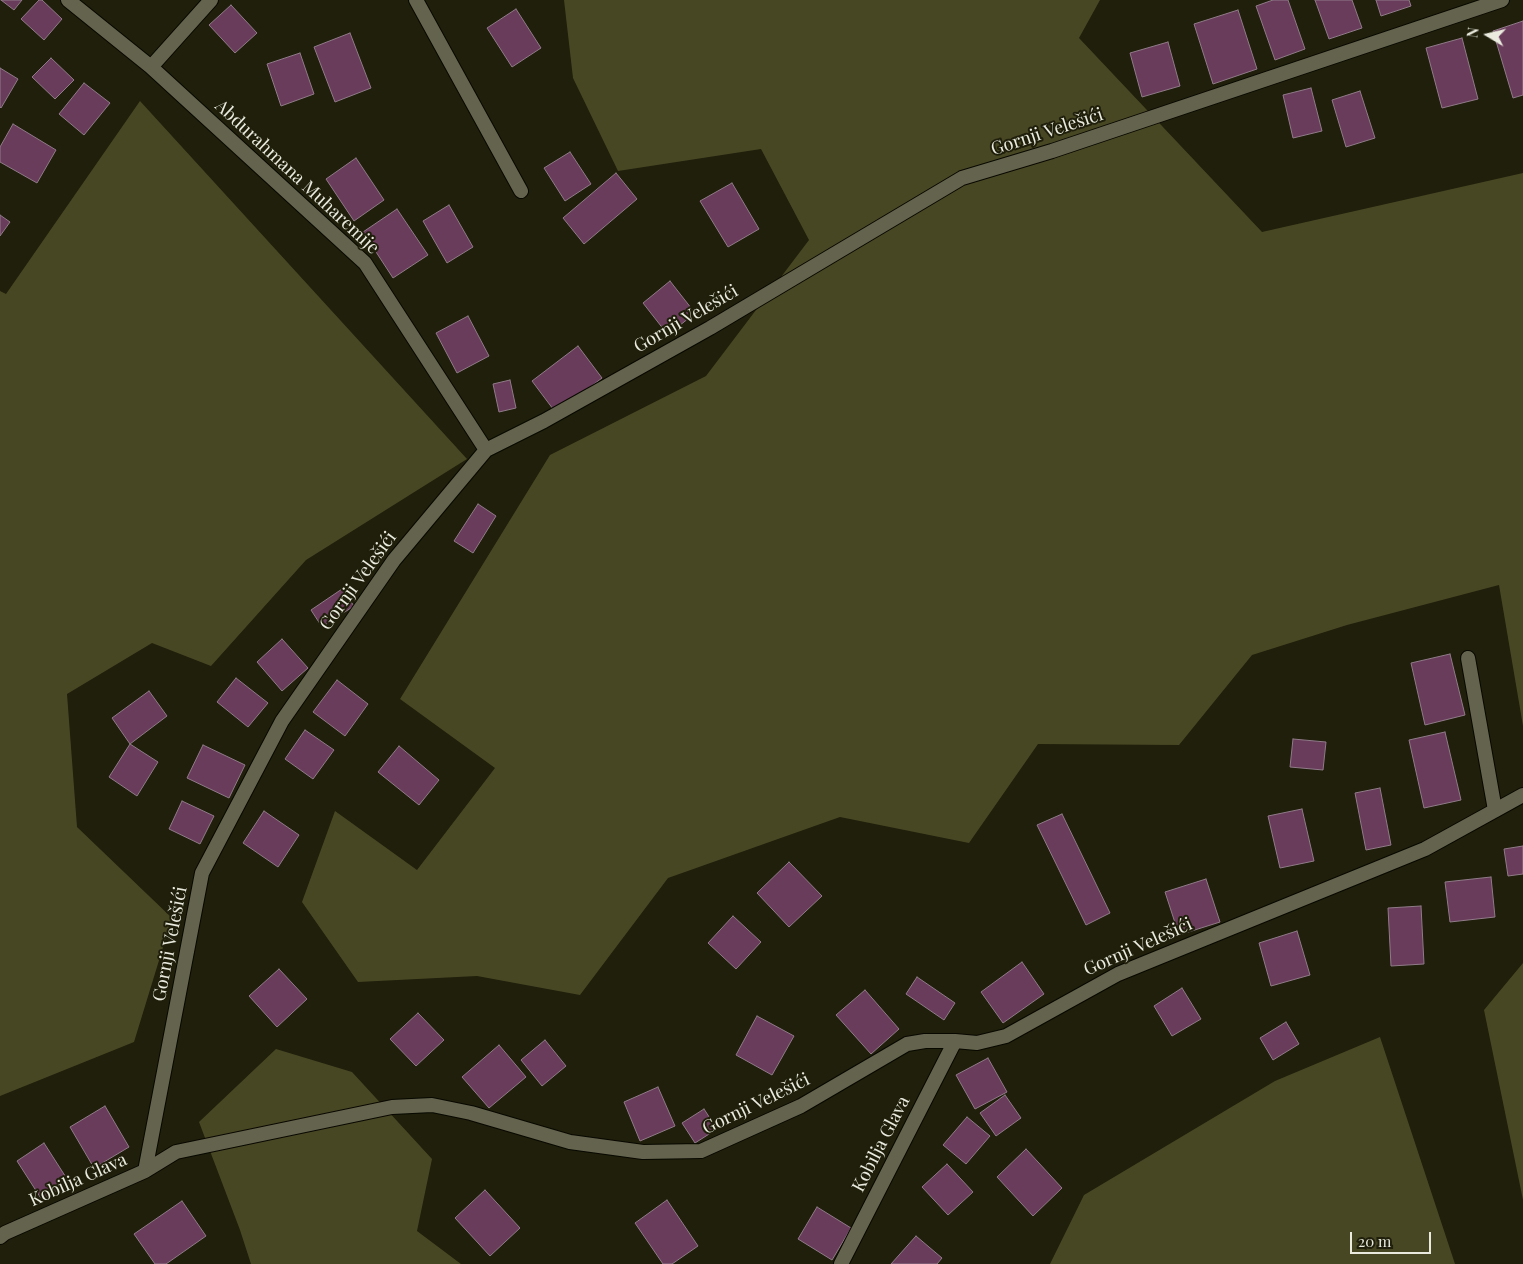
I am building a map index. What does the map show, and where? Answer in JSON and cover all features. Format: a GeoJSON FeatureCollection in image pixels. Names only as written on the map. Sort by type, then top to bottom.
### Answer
{"type":"FeatureCollection","features":[{"type":"Feature","properties":{"kind":"street","name":"Abdurahmana Muharemije"},"geometry":{"type":"LineString","coordinates":[[68,0],[150,67],[365,263],[486,450]]}},
{"type":"Feature","properties":{"kind":"street"},"geometry":{"type":"LineString","coordinates":[[150,67],[211,0]]}},
{"type":"Feature","properties":{"kind":"street"},"geometry":{"type":"LineString","coordinates":[[416,0],[521,191]]}},
{"type":"Feature","properties":{"kind":"street","name":"Gornji Velešići"},"geometry":{"type":"LineString","coordinates":[[145,1171],[202,873],[282,721],[394,560],[486,450],[544,421],[710,328],[962,178],[1052,151],[1502,0]]}},
{"type":"Feature","properties":{"kind":"street"},"geometry":{"type":"LineString","coordinates":[[1468,658],[1495,810]]}},
{"type":"Feature","properties":{"kind":"street","name":"Gornji Velešići"},"geometry":{"type":"LineString","coordinates":[[145,1171],[176,1152],[392,1107],[432,1105],[471,1113],[570,1142],[643,1152],[701,1151],[801,1106],[907,1044],[925,1041],[976,1043],[1006,1036],[1118,974],[1425,849],[1523,795]]}},
{"type":"Feature","properties":{"kind":"street","name":"Kobilja Glava"},"geometry":{"type":"LineString","coordinates":[[842,1264],[955,1041]]}},
{"type":"Feature","properties":{"kind":"street","name":"Kobilja Glava"},"geometry":{"type":"LineString","coordinates":[[0,1237],[5,1233],[145,1171]]}},
{"type":"Feature","properties":{"kind":"shaded area"},"geometry":{"type":"Polygon","coordinates":[[[564,0],[1100,0],[1079,38],[1262,232],[1523,173],[1523,726],[1499,585],[1347,625],[1252,655],[1179,745],[1038,744],[969,843],[840,817],[668,878],[580,995],[477,976],[358,982],[302,902],[335,811],[417,870],[495,768],[400,699],[550,455],[706,376],[809,240],[761,149],[618,171],[573,78],[564,0]]]}},
{"type":"Feature","properties":{"kind":"shaded area"},"geometry":{"type":"Polygon","coordinates":[[[140,101],[467,459],[306,560],[211,666],[152,643],[67,694],[77,827],[172,918],[134,1042],[0,1096],[0,291],[6,294],[140,101]]]}},
{"type":"Feature","properties":{"kind":"shaded area"},"geometry":{"type":"Polygon","coordinates":[[[1523,963],[1523,1200],[1484,1010],[1523,963]]]}},
{"type":"Feature","properties":{"kind":"shaded area"},"geometry":{"type":"Polygon","coordinates":[[[1380,1037],[1455,1264],[1050,1264],[1084,1195],[1275,1081],[1380,1037]]]}},
{"type":"Feature","properties":{"kind":"shaded area"},"geometry":{"type":"Polygon","coordinates":[[[276,1049],[352,1072],[432,1159],[417,1231],[461,1264],[251,1264],[199,1122],[276,1049]]]}},
{"type":"Feature","properties":{"kind":"building"},"geometry":{"type":"Polygon","coordinates":[[[1,0],[22,0],[14,10],[1,0]]]}},
{"type":"Feature","properties":{"kind":"building"},"geometry":{"type":"Polygon","coordinates":[[[39,0],[42,0],[62,19],[44,40],[21,19],[39,0]]]}},
{"type":"Feature","properties":{"kind":"building"},"geometry":{"type":"Polygon","coordinates":[[[1273,0],[1288,0],[1305,49],[1275,60],[1256,6],[1273,0]]]}},
{"type":"Feature","properties":{"kind":"building"},"geometry":{"type":"Polygon","coordinates":[[[1315,0],[1352,0],[1362,28],[1329,39],[1315,0]]]}},
{"type":"Feature","properties":{"kind":"building"},"geometry":{"type":"Polygon","coordinates":[[[1376,0],[1409,0],[1411,6],[1381,16],[1376,0]]]}},
{"type":"Feature","properties":{"kind":"building"},"geometry":{"type":"Polygon","coordinates":[[[231,5],[257,33],[235,53],[209,25],[231,5]]]}},
{"type":"Feature","properties":{"kind":"building"},"geometry":{"type":"Polygon","coordinates":[[[516,9],[541,48],[512,67],[487,28],[516,9]]]}},
{"type":"Feature","properties":{"kind":"building"},"geometry":{"type":"Polygon","coordinates":[[[1238,10],[1257,69],[1213,84],[1194,24],[1238,10]]]}},
{"type":"Feature","properties":{"kind":"building"},"geometry":{"type":"Polygon","coordinates":[[[1523,21],[1523,95],[1513,98],[1493,31],[1523,21]]]}},
{"type":"Feature","properties":{"kind":"building"},"geometry":{"type":"Polygon","coordinates":[[[350,33],[371,88],[335,102],[314,47],[350,33]]]}},
{"type":"Feature","properties":{"kind":"building"},"geometry":{"type":"Polygon","coordinates":[[[1462,38],[1478,99],[1442,108],[1426,48],[1462,38]]]}},
{"type":"Feature","properties":{"kind":"building"},"geometry":{"type":"Polygon","coordinates":[[[1168,42],[1180,86],[1142,97],[1130,53],[1168,42]]]}},
{"type":"Feature","properties":{"kind":"building"},"geometry":{"type":"Polygon","coordinates":[[[300,53],[314,94],[281,106],[267,64],[300,53]]]}},
{"type":"Feature","properties":{"kind":"building"},"geometry":{"type":"Polygon","coordinates":[[[51,58],[74,80],[55,99],[32,77],[51,58]]]}},
{"type":"Feature","properties":{"kind":"building"},"geometry":{"type":"Polygon","coordinates":[[[0,68],[18,79],[1,108],[0,107],[0,68]]]}},
{"type":"Feature","properties":{"kind":"building"},"geometry":{"type":"Polygon","coordinates":[[[84,83],[110,103],[84,135],[59,114],[84,83]]]}},
{"type":"Feature","properties":{"kind":"building"},"geometry":{"type":"Polygon","coordinates":[[[1311,88],[1322,131],[1293,138],[1283,95],[1311,88]]]}},
{"type":"Feature","properties":{"kind":"building"},"geometry":{"type":"Polygon","coordinates":[[[1360,91],[1375,138],[1346,147],[1332,100],[1360,91]]]}},
{"type":"Feature","properties":{"kind":"building"},"geometry":{"type":"Polygon","coordinates":[[[13,124],[56,150],[37,183],[0,162],[0,147],[13,124]]]}},
{"type":"Feature","properties":{"kind":"building"},"geometry":{"type":"Polygon","coordinates":[[[570,152],[591,184],[565,201],[544,168],[570,152]]]}},
{"type":"Feature","properties":{"kind":"building"},"geometry":{"type":"Polygon","coordinates":[[[356,158],[384,200],[354,221],[326,179],[356,158]]]}},
{"type":"Feature","properties":{"kind":"building"},"geometry":{"type":"Polygon","coordinates":[[[616,173],[637,199],[584,244],[563,218],[616,173]]]}},
{"type":"Feature","properties":{"kind":"building"},"geometry":{"type":"Polygon","coordinates":[[[732,183],[759,229],[728,247],[700,201],[732,183]]]}},
{"type":"Feature","properties":{"kind":"building"},"geometry":{"type":"Polygon","coordinates":[[[449,205],[473,247],[447,263],[423,221],[449,205]]]}},
{"type":"Feature","properties":{"kind":"building"},"geometry":{"type":"Polygon","coordinates":[[[397,209],[428,255],[393,278],[363,232],[397,209]]]}},
{"type":"Feature","properties":{"kind":"building"},"geometry":{"type":"Polygon","coordinates":[[[0,215],[10,222],[0,236],[0,215]]]}},
{"type":"Feature","properties":{"kind":"building"},"geometry":{"type":"Polygon","coordinates":[[[670,281],[695,313],[668,335],[643,303],[670,281]]]}},
{"type":"Feature","properties":{"kind":"building"},"geometry":{"type":"Polygon","coordinates":[[[468,316],[489,356],[457,373],[436,333],[468,316]]]}},
{"type":"Feature","properties":{"kind":"building"},"geometry":{"type":"Polygon","coordinates":[[[578,346],[602,378],[556,413],[532,381],[578,346]]]}},
{"type":"Feature","properties":{"kind":"building"},"geometry":{"type":"Polygon","coordinates":[[[510,380],[516,408],[499,412],[493,384],[510,380]]]}},
{"type":"Feature","properties":{"kind":"building"},"geometry":{"type":"Polygon","coordinates":[[[478,504],[496,516],[473,553],[454,541],[478,504]]]}},
{"type":"Feature","properties":{"kind":"building"},"geometry":{"type":"Polygon","coordinates":[[[342,589],[354,606],[322,627],[311,610],[342,589]]]}},
{"type":"Feature","properties":{"kind":"building"},"geometry":{"type":"Polygon","coordinates":[[[282,639],[308,668],[282,691],[257,662],[282,639]]]}},
{"type":"Feature","properties":{"kind":"building"},"geometry":{"type":"Polygon","coordinates":[[[1450,654],[1465,715],[1425,725],[1411,663],[1450,654]]]}},
{"type":"Feature","properties":{"kind":"building"},"geometry":{"type":"Polygon","coordinates":[[[236,678],[268,703],[248,727],[217,702],[236,678]]]}},
{"type":"Feature","properties":{"kind":"building"},"geometry":{"type":"Polygon","coordinates":[[[337,680],[368,704],[345,736],[313,712],[337,680]]]}},
{"type":"Feature","properties":{"kind":"building"},"geometry":{"type":"Polygon","coordinates":[[[149,691],[167,716],[130,744],[112,718],[149,691]]]}},
{"type":"Feature","properties":{"kind":"building"},"geometry":{"type":"Polygon","coordinates":[[[305,730],[334,750],[313,779],[285,759],[305,730]]]}},
{"type":"Feature","properties":{"kind":"building"},"geometry":{"type":"Polygon","coordinates":[[[1445,732],[1461,800],[1424,808],[1409,740],[1445,732]]]}},
{"type":"Feature","properties":{"kind":"building"},"geometry":{"type":"Polygon","coordinates":[[[1293,739],[1326,742],[1323,770],[1290,767],[1293,739]]]}},
{"type":"Feature","properties":{"kind":"building"},"geometry":{"type":"Polygon","coordinates":[[[130,744],[158,762],[137,796],[109,777],[130,744]]]}},
{"type":"Feature","properties":{"kind":"building"},"geometry":{"type":"Polygon","coordinates":[[[203,745],[245,765],[229,798],[187,778],[203,745]]]}},
{"type":"Feature","properties":{"kind":"building"},"geometry":{"type":"Polygon","coordinates":[[[399,746],[439,780],[419,805],[378,772],[399,746]]]}},
{"type":"Feature","properties":{"kind":"building"},"geometry":{"type":"Polygon","coordinates":[[[1380,788],[1391,845],[1366,850],[1355,793],[1380,788]]]}},
{"type":"Feature","properties":{"kind":"building"},"geometry":{"type":"Polygon","coordinates":[[[182,801],[214,816],[200,844],[169,829],[182,801]]]}},
{"type":"Feature","properties":{"kind":"building"},"geometry":{"type":"Polygon","coordinates":[[[1302,809],[1314,861],[1280,868],[1268,816],[1302,809]]]}},
{"type":"Feature","properties":{"kind":"building"},"geometry":{"type":"Polygon","coordinates":[[[264,811],[299,835],[278,867],[243,843],[264,811]]]}},
{"type":"Feature","properties":{"kind":"building"},"geometry":{"type":"Polygon","coordinates":[[[1062,814],[1110,913],[1086,925],[1037,825],[1062,814]]]}},
{"type":"Feature","properties":{"kind":"building"},"geometry":{"type":"Polygon","coordinates":[[[1523,846],[1523,874],[1508,876],[1504,849],[1523,846]]]}},
{"type":"Feature","properties":{"kind":"building"},"geometry":{"type":"Polygon","coordinates":[[[789,862],[822,896],[789,927],[757,893],[789,862]]]}},
{"type":"Feature","properties":{"kind":"building"},"geometry":{"type":"Polygon","coordinates":[[[1491,877],[1495,917],[1450,922],[1445,882],[1491,877]]]}},
{"type":"Feature","properties":{"kind":"building"},"geometry":{"type":"Polygon","coordinates":[[[1206,879],[1220,922],[1179,935],[1165,892],[1206,879]]]}},
{"type":"Feature","properties":{"kind":"building"},"geometry":{"type":"Polygon","coordinates":[[[1421,906],[1424,964],[1391,966],[1388,908],[1421,906]]]}},
{"type":"Feature","properties":{"kind":"building"},"geometry":{"type":"Polygon","coordinates":[[[733,916],[761,942],[736,969],[708,943],[733,916]]]}},
{"type":"Feature","properties":{"kind":"building"},"geometry":{"type":"Polygon","coordinates":[[[1297,931],[1310,975],[1271,986],[1259,943],[1297,931]]]}},
{"type":"Feature","properties":{"kind":"building"},"geometry":{"type":"Polygon","coordinates":[[[1022,962],[1044,994],[1003,1023],[981,992],[1022,962]]]}},
{"type":"Feature","properties":{"kind":"building"},"geometry":{"type":"Polygon","coordinates":[[[279,969],[307,999],[277,1027],[249,996],[279,969]]]}},
{"type":"Feature","properties":{"kind":"building"},"geometry":{"type":"Polygon","coordinates":[[[917,977],[955,1003],[944,1020],[906,994],[917,977]]]}},
{"type":"Feature","properties":{"kind":"building"},"geometry":{"type":"Polygon","coordinates":[[[1182,988],[1201,1019],[1172,1036],[1154,1006],[1182,988]]]}},
{"type":"Feature","properties":{"kind":"building"},"geometry":{"type":"Polygon","coordinates":[[[865,990],[899,1029],[871,1054],[836,1015],[865,990]]]}},
{"type":"Feature","properties":{"kind":"building"},"geometry":{"type":"Polygon","coordinates":[[[418,1013],[444,1040],[416,1066],[390,1039],[418,1013]]]}},
{"type":"Feature","properties":{"kind":"building"},"geometry":{"type":"Polygon","coordinates":[[[757,1016],[794,1036],[772,1075],[736,1055],[757,1016]]]}},
{"type":"Feature","properties":{"kind":"building"},"geometry":{"type":"Polygon","coordinates":[[[1286,1022],[1299,1044],[1273,1060],[1260,1038],[1286,1022]]]}},
{"type":"Feature","properties":{"kind":"building"},"geometry":{"type":"Polygon","coordinates":[[[545,1040],[566,1066],[542,1086],[521,1060],[545,1040]]]}},
{"type":"Feature","properties":{"kind":"building"},"geometry":{"type":"Polygon","coordinates":[[[499,1045],[526,1077],[489,1108],[462,1077],[499,1045]]]}},
{"type":"Feature","properties":{"kind":"building"},"geometry":{"type":"Polygon","coordinates":[[[988,1058],[1007,1092],[975,1109],[956,1075],[988,1058]]]}},
{"type":"Feature","properties":{"kind":"building"},"geometry":{"type":"Polygon","coordinates":[[[658,1087],[675,1126],[640,1141],[624,1102],[658,1087]]]}},
{"type":"Feature","properties":{"kind":"building"},"geometry":{"type":"Polygon","coordinates":[[[1005,1095],[1021,1118],[996,1136],[980,1113],[1005,1095]]]}},
{"type":"Feature","properties":{"kind":"building"},"geometry":{"type":"Polygon","coordinates":[[[105,1106],[129,1147],[94,1168],[70,1127],[105,1106]]]}},
{"type":"Feature","properties":{"kind":"building"},"geometry":{"type":"Polygon","coordinates":[[[704,1109],[717,1129],[695,1143],[682,1123],[704,1109]]]}},
{"type":"Feature","properties":{"kind":"building"},"geometry":{"type":"Polygon","coordinates":[[[967,1117],[990,1136],[966,1164],[943,1145],[967,1117]]]}},
{"type":"Feature","properties":{"kind":"building"},"geometry":{"type":"Polygon","coordinates":[[[44,1143],[69,1182],[42,1200],[17,1161],[44,1143]]]}},
{"type":"Feature","properties":{"kind":"building"},"geometry":{"type":"Polygon","coordinates":[[[1026,1149],[1062,1188],[1033,1216],[997,1177],[1026,1149]]]}},
{"type":"Feature","properties":{"kind":"building"},"geometry":{"type":"Polygon","coordinates":[[[947,1164],[973,1192],[948,1215],[922,1187],[947,1164]]]}},
{"type":"Feature","properties":{"kind":"building"},"geometry":{"type":"Polygon","coordinates":[[[485,1190],[520,1228],[490,1256],[455,1218],[485,1190]]]}},
{"type":"Feature","properties":{"kind":"building"},"geometry":{"type":"Polygon","coordinates":[[[667,1200],[698,1246],[672,1264],[663,1264],[635,1223],[667,1200]]]}},
{"type":"Feature","properties":{"kind":"building"},"geometry":{"type":"Polygon","coordinates":[[[182,1201],[206,1236],[166,1264],[155,1264],[134,1234],[182,1201]]]}},
{"type":"Feature","properties":{"kind":"building"},"geometry":{"type":"Polygon","coordinates":[[[817,1207],[851,1228],[832,1260],[798,1239],[817,1207]]]}},
{"type":"Feature","properties":{"kind":"building"},"geometry":{"type":"Polygon","coordinates":[[[916,1236],[942,1258],[937,1264],[891,1264],[916,1236]]]}}]}
